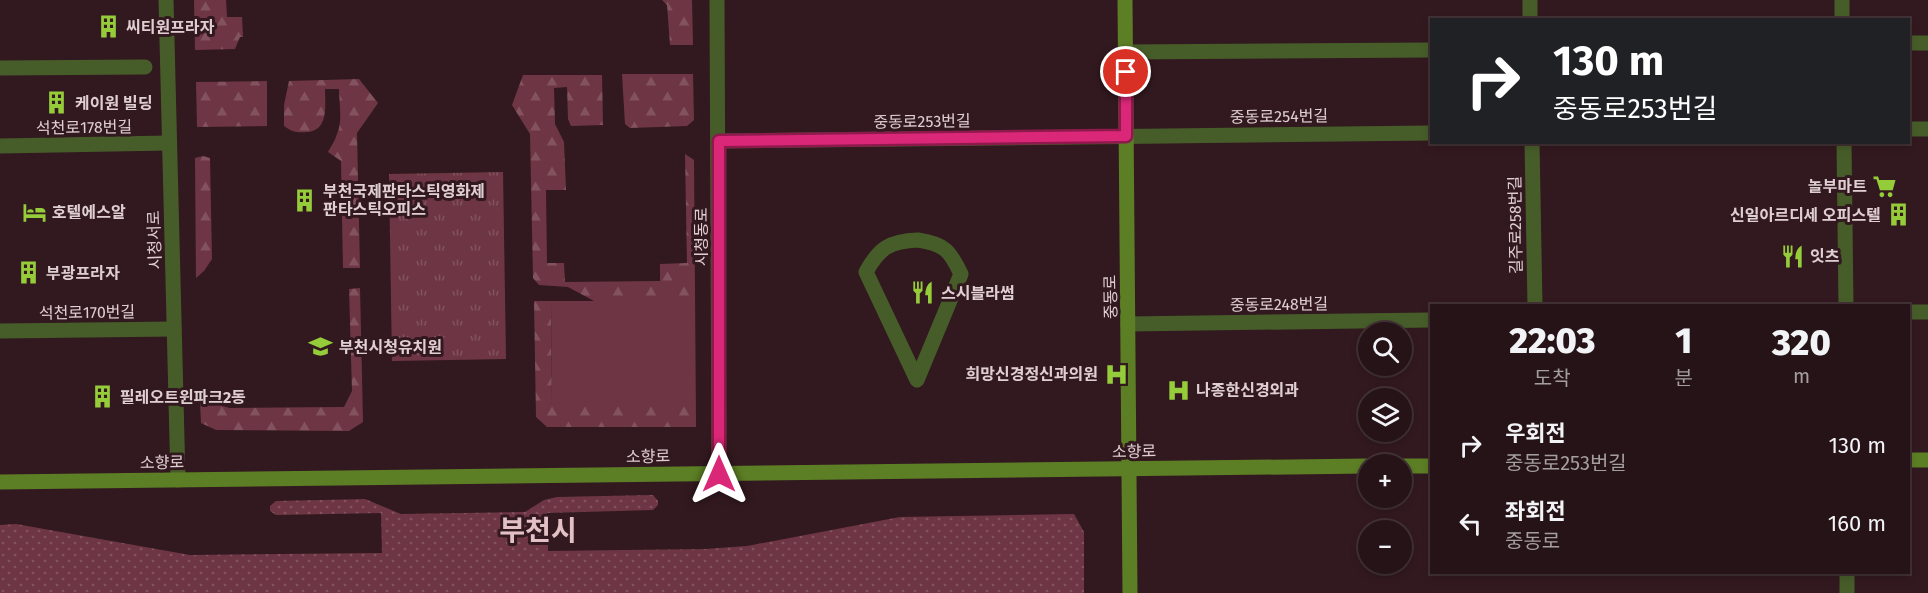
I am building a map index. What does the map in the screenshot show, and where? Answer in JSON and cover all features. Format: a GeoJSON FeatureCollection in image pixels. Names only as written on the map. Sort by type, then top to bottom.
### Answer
{"type":"FeatureCollection","features":[{"type":"Feature","properties":{"kind":"street","name":"시청서로"},"geometry":{"type":"LineString","coordinates":[[166,0],[178,480]]}},
{"type":"Feature","properties":{"kind":"street","name":"시청동로"},"geometry":{"type":"LineString","coordinates":[[717,0],[719,474]]}},
{"type":"Feature","properties":{"kind":"street","name":"중동로"},"geometry":{"type":"LineString","coordinates":[[1125,0],[1130,593]]}},
{"type":"Feature","properties":{"kind":"street"},"geometry":{"type":"LineString","coordinates":[[1530,0],[1530,18]]}},
{"type":"Feature","properties":{"kind":"street"},"geometry":{"type":"LineString","coordinates":[[1842,0],[1842,18]]}},
{"type":"Feature","properties":{"kind":"street"},"geometry":{"type":"LineString","coordinates":[[1910,43],[1928,43]]}},
{"type":"Feature","properties":{"kind":"street"},"geometry":{"type":"LineString","coordinates":[[1125,52],[1430,50]]}},
{"type":"Feature","properties":{"kind":"street"},"geometry":{"type":"LineString","coordinates":[[0,68],[145,67]]}},
{"type":"Feature","properties":{"kind":"street"},"geometry":{"type":"LineString","coordinates":[[1910,129],[1928,129]]}},
{"type":"Feature","properties":{"kind":"street","name":"중동로254번길"},"geometry":{"type":"LineString","coordinates":[[1126,136],[1430,133]]}},
{"type":"Feature","properties":{"kind":"street","name":"중동로253번길"},"geometry":{"type":"LineString","coordinates":[[719,141],[1126,136]]}},
{"type":"Feature","properties":{"kind":"street","name":"석천로178번길"},"geometry":{"type":"LineString","coordinates":[[0,146],[169,143]]}},
{"type":"Feature","properties":{"kind":"street","name":"길주로258번길"},"geometry":{"type":"LineString","coordinates":[[1532,144],[1535,304]]}},
{"type":"Feature","properties":{"kind":"street"},"geometry":{"type":"LineString","coordinates":[[1844,144],[1846,304]]}},
{"type":"Feature","properties":{"kind":"street"},"geometry":{"type":"LineString","coordinates":[[903,240],[918,240],[934,242],[945,248],[961,274],[917,380],[866,272],[875,256],[889,245],[903,240]]}},
{"type":"Feature","properties":{"kind":"street"},"geometry":{"type":"LineString","coordinates":[[1910,312],[1928,312]]}},
{"type":"Feature","properties":{"kind":"street","name":"중동로248번길"},"geometry":{"type":"LineString","coordinates":[[1128,324],[1430,320]]}},
{"type":"Feature","properties":{"kind":"street","name":"석천로170번길"},"geometry":{"type":"LineString","coordinates":[[0,331],[174,329]]}},
{"type":"Feature","properties":{"kind":"street"},"geometry":{"type":"LineString","coordinates":[[1910,460],[1928,460]]}},
{"type":"Feature","properties":{"kind":"street","name":"소향로"},"geometry":{"type":"LineString","coordinates":[[0,482],[1358,466]]}},
{"type":"Feature","properties":{"kind":"street"},"geometry":{"type":"LineString","coordinates":[[1412,466],[1430,466]]}},
{"type":"Feature","properties":{"kind":"street"},"geometry":{"type":"LineString","coordinates":[[1847,574],[1847,593]]}},
{"type":"Feature","properties":{"kind":"green space"},"geometry":{"type":"Polygon","coordinates":[[[194,0],[226,0],[227,17],[242,17],[243,37],[240,37],[235,49],[195,50],[194,0]]]}},
{"type":"Feature","properties":{"kind":"green space"},"geometry":{"type":"Polygon","coordinates":[[[662,0],[692,0],[693,45],[670,45],[667,5],[662,0]]]}},
{"type":"Feature","properties":{"kind":"green space"},"geometry":{"type":"Polygon","coordinates":[[[622,74],[693,74],[694,120],[687,126],[630,128],[625,124],[622,74]]]}},
{"type":"Feature","properties":{"kind":"green space"},"geometry":{"type":"Polygon","coordinates":[[[523,75],[602,75],[603,125],[571,126],[568,119],[567,87],[554,88],[555,124],[564,142],[566,190],[546,190],[547,263],[564,263],[565,282],[660,281],[660,264],[687,263],[685,154],[694,160],[696,427],[547,427],[536,417],[534,301],[551,301],[552,406],[688,406],[689,302],[594,301],[568,287],[539,285],[533,278],[530,134],[512,105],[523,75]]]}},
{"type":"Feature","properties":{"kind":"green space"},"geometry":{"type":"Polygon","coordinates":[[[359,79],[378,103],[357,133],[360,268],[343,268],[341,161],[328,152],[339,129],[339,89],[325,89],[324,116],[319,127],[314,131],[297,132],[284,126],[284,105],[289,81],[359,79]]]}},
{"type":"Feature","properties":{"kind":"green space"},"geometry":{"type":"Polygon","coordinates":[[[267,81],[267,126],[197,127],[196,82],[267,81]]]}},
{"type":"Feature","properties":{"kind":"green space"},"geometry":{"type":"Polygon","coordinates":[[[203,156],[210,158],[212,259],[196,278],[195,158],[203,156]]]}},
{"type":"Feature","properties":{"kind":"green space"},"geometry":{"type":"Polygon","coordinates":[[[503,172],[506,359],[392,361],[389,174],[503,172]]]}},
{"type":"Feature","properties":{"kind":"green space"},"geometry":{"type":"Polygon","coordinates":[[[360,288],[363,422],[349,431],[216,430],[201,423],[200,402],[217,402],[230,408],[344,407],[352,391],[349,289],[360,288]]]}},
{"type":"Feature","properties":{"kind":"green space"},"geometry":{"type":"Polygon","coordinates":[[[551,301],[689,301],[689,406],[552,406],[551,301]]]}},
{"type":"Feature","properties":{"kind":"green space"},"geometry":{"type":"Polygon","coordinates":[[[653,495],[658,505],[653,510],[547,513],[548,551],[705,549],[747,546],[900,517],[1074,514],[1084,532],[1084,593],[0,593],[0,525],[16,524],[190,555],[382,553],[381,513],[276,515],[270,511],[270,506],[276,501],[365,499],[401,514],[525,512],[544,500],[557,497],[653,495]]]}},
{"type":"Feature","properties":{"kind":"place","name":"씨티원프라자"},"geometry":{"type":"Point","coordinates":[108,27]}},
{"type":"Feature","properties":{"kind":"place","name":"케이원 빌딩"},"geometry":{"type":"Point","coordinates":[57,103]}},
{"type":"Feature","properties":{"kind":"place","name":"놀부마트"},"geometry":{"type":"Point","coordinates":[1885,186]}},
{"type":"Feature","properties":{"kind":"place","name":"부천국제판타스틱영화제 판타스틱오피스"},"geometry":{"type":"Point","coordinates":[305,200]}},
{"type":"Feature","properties":{"kind":"place","name":"호텔에스알"},"geometry":{"type":"Point","coordinates":[34,212]}},
{"type":"Feature","properties":{"kind":"place","name":"신일아르디세 오피스텔"},"geometry":{"type":"Point","coordinates":[1899,215]}},
{"type":"Feature","properties":{"kind":"place","name":"잇츠"},"geometry":{"type":"Point","coordinates":[1792,256]}},
{"type":"Feature","properties":{"kind":"place","name":"부광프라자"},"geometry":{"type":"Point","coordinates":[28,273]}},
{"type":"Feature","properties":{"kind":"place","name":"스시블라썸"},"geometry":{"type":"Point","coordinates":[923,293]}},
{"type":"Feature","properties":{"kind":"place","name":"부천시청유치원"},"geometry":{"type":"Point","coordinates":[321,347]}},
{"type":"Feature","properties":{"kind":"place","name":"희망신경정신과의원"},"geometry":{"type":"Point","coordinates":[1116,374]}},
{"type":"Feature","properties":{"kind":"place","name":"나종한신경외과"},"geometry":{"type":"Point","coordinates":[1178,390]}},
{"type":"Feature","properties":{"kind":"place","name":"필레오트윈파크2동"},"geometry":{"type":"Point","coordinates":[102,397]}},
{"type":"Feature","properties":{"kind":"district","name":"부천시"},"geometry":{"type":"Point","coordinates":[538,530]}},
{"type":"Feature","properties":{"kind":"route"},"geometry":{"type":"LineString","coordinates":[[719,474],[719,141],[1126,136],[1126,72]]}}]}
